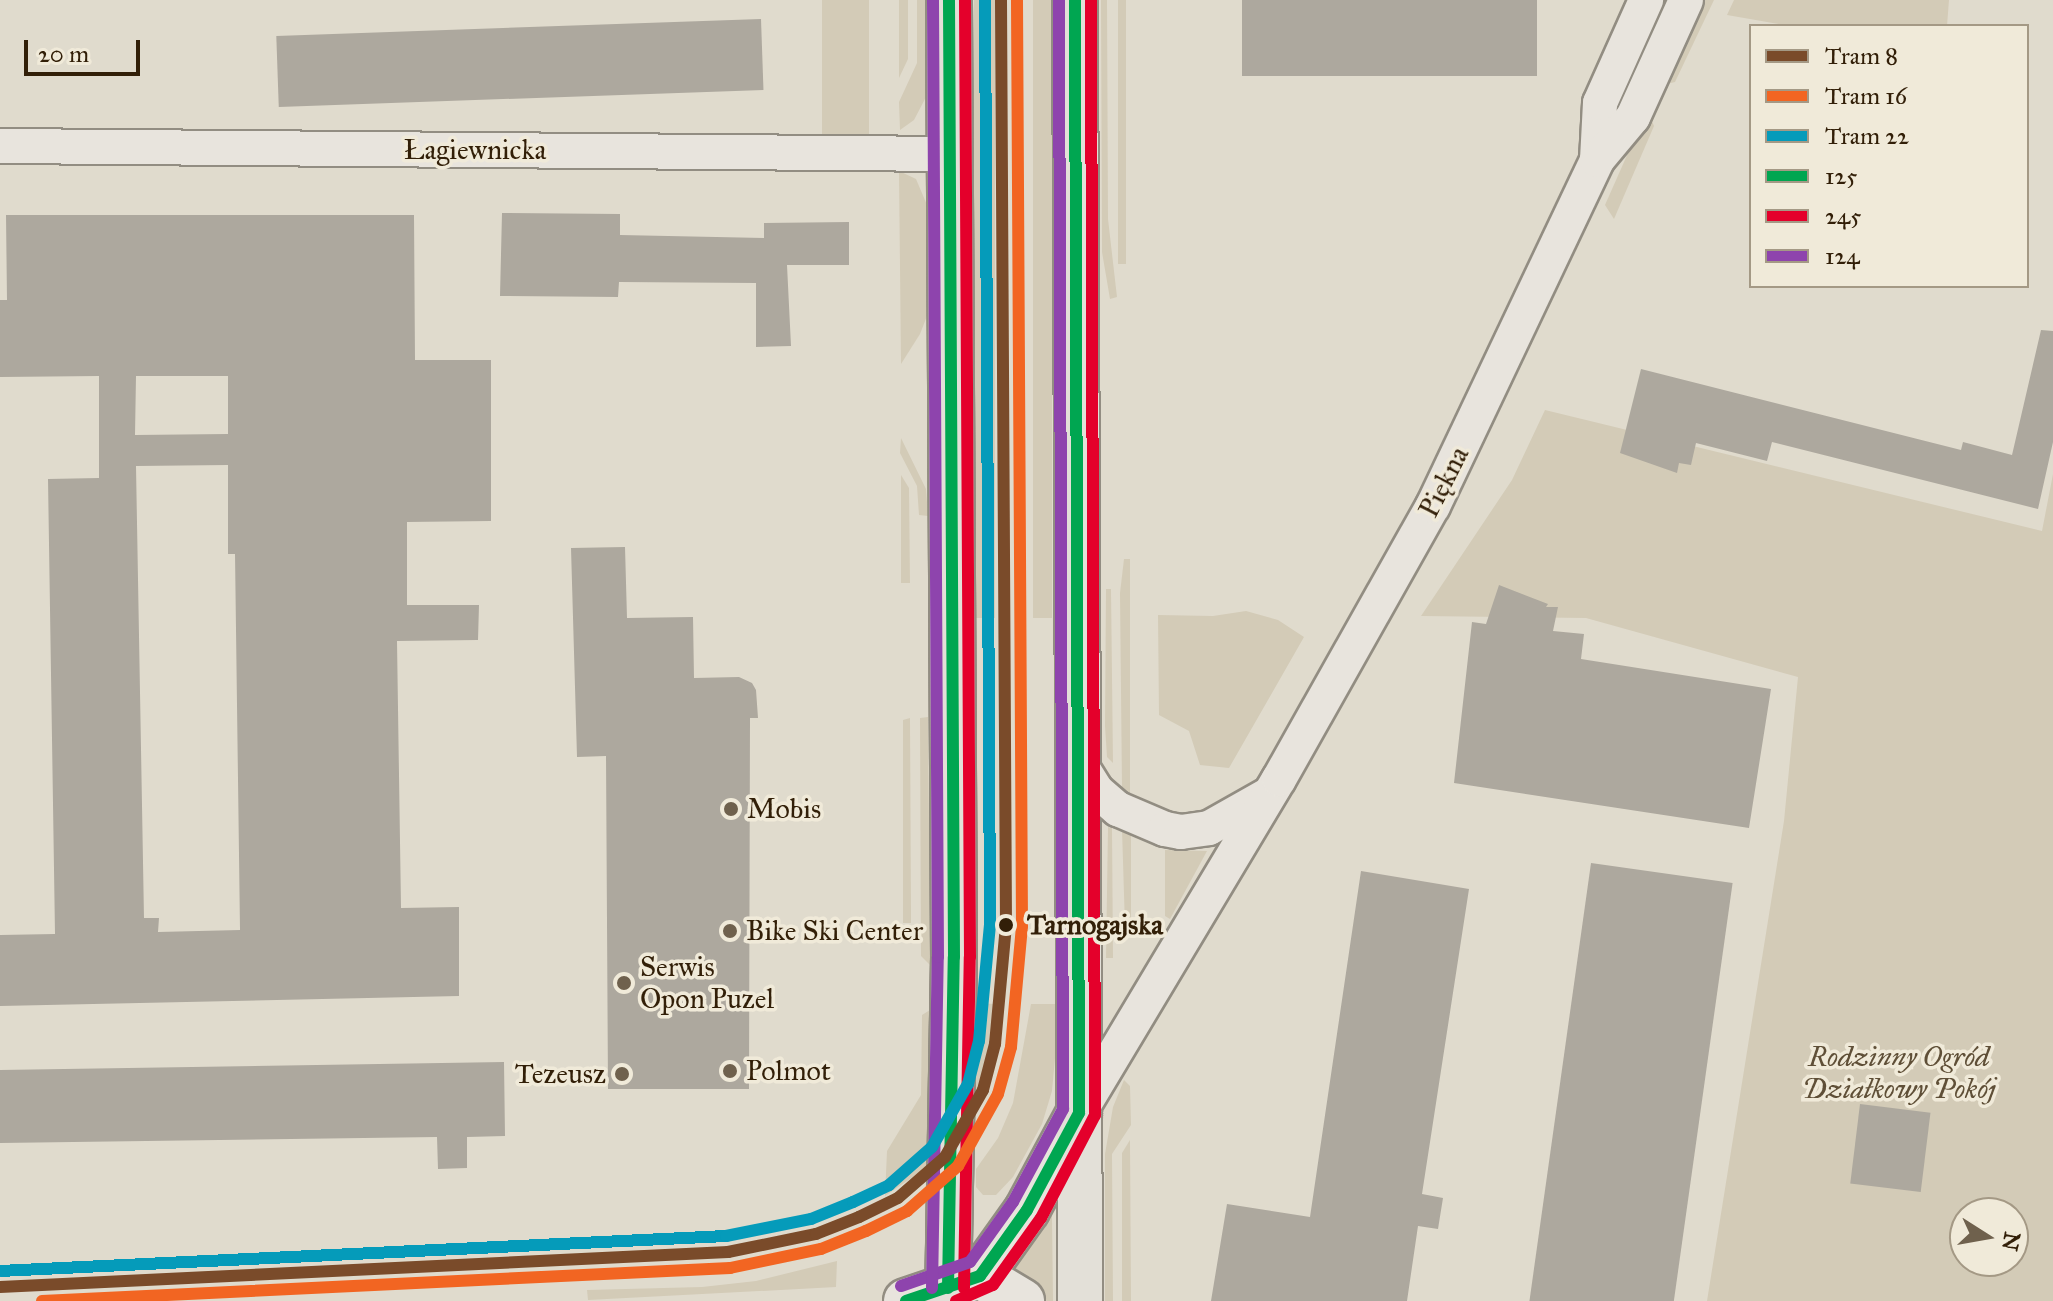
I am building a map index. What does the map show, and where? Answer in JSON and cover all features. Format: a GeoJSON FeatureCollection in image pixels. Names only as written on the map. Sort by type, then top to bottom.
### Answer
{"type":"FeatureCollection","features":[{"type":"Feature","properties":{"kind":"main road"},"geometry":{"type":"LineString","coordinates":[[949,0],[954,971],[959,1288]]}},
{"type":"Feature","properties":{"kind":"main road"},"geometry":{"type":"LineString","coordinates":[[1075,0],[1080,1301]]}},
{"type":"Feature","properties":{"kind":"street","name":"Piękna"},"geometry":{"type":"LineString","coordinates":[[1597,160],[1600,103],[1646,0]]}},
{"type":"Feature","properties":{"kind":"street","name":"Piękna"},"geometry":{"type":"LineString","coordinates":[[1079,1113],[1269,794],[1433,506],[1597,160],[1633,117],[1686,0]]}},
{"type":"Feature","properties":{"kind":"street","name":"Łagiewnicka"},"geometry":{"type":"LineString","coordinates":[[0,146],[950,154]]}},
{"type":"Feature","properties":{"kind":"street"},"geometry":{"type":"LineString","coordinates":[[1078,761],[1097,791],[1122,812],[1148,824],[1181,832],[1209,828],[1269,794]]}},
{"type":"Feature","properties":{"kind":"street"},"geometry":{"type":"LineString","coordinates":[[959,1288],[1027,1210],[1079,1113]]}},
{"type":"Feature","properties":{"kind":"street"},"geometry":{"type":"LineString","coordinates":[[906,1301],[959,1288],[1022,1301]]}},
{"type":"Feature","properties":{"kind":"green space"},"geometry":{"type":"Polygon","coordinates":[[[822,0],[869,0],[869,138],[822,138],[822,0]]]}},
{"type":"Feature","properties":{"kind":"green space"},"geometry":{"type":"Polygon","coordinates":[[[899,0],[908,0],[908,59],[899,78],[899,0]]]}},
{"type":"Feature","properties":{"kind":"green space"},"geometry":{"type":"Polygon","coordinates":[[[917,0],[926,0],[926,97],[914,120],[900,130],[899,102],[917,63],[917,0]]]}},
{"type":"Feature","properties":{"kind":"green space"},"geometry":{"type":"Polygon","coordinates":[[[974,0],[995,0],[995,618],[974,618],[974,0]]]}},
{"type":"Feature","properties":{"kind":"green space"},"geometry":{"type":"Polygon","coordinates":[[[1033,0],[1052,0],[1052,618],[1033,618],[1033,0]]]}},
{"type":"Feature","properties":{"kind":"green space"},"geometry":{"type":"Polygon","coordinates":[[[1101,0],[1107,0],[1108,219],[1117,297],[1110,299],[1102,252],[1101,0]]]}},
{"type":"Feature","properties":{"kind":"green space"},"geometry":{"type":"Polygon","coordinates":[[[1118,0],[1126,0],[1126,264],[1118,264],[1118,0]]]}},
{"type":"Feature","properties":{"kind":"green space"},"geometry":{"type":"Polygon","coordinates":[[[1701,0],[1714,0],[1675,82],[1662,85],[1701,0]]]}},
{"type":"Feature","properties":{"kind":"green space"},"geometry":{"type":"Polygon","coordinates":[[[1734,0],[1949,0],[1947,24],[1779,24],[1727,15],[1734,0]]]}},
{"type":"Feature","properties":{"kind":"green space"},"geometry":{"type":"Polygon","coordinates":[[[1647,110],[1654,126],[1614,219],[1605,205],[1647,110]]]}},
{"type":"Feature","properties":{"kind":"green space"},"geometry":{"type":"Polygon","coordinates":[[[899,171],[916,179],[927,205],[927,316],[920,334],[901,364],[899,171]]]}},
{"type":"Feature","properties":{"kind":"green space","name":"Rodzinny Ogród Działkowy Pokój"},"geometry":{"type":"Polygon","coordinates":[[[1545,410],[2042,531],[2053,474],[2053,1301],[1707,1301],[1784,821],[1798,677],[1586,618],[1421,616],[1512,480],[1545,410]]]}},
{"type":"Feature","properties":{"kind":"green space"},"geometry":{"type":"Polygon","coordinates":[[[901,438],[926,489],[928,516],[919,515],[917,486],[900,453],[901,438]]]}},
{"type":"Feature","properties":{"kind":"green space"},"geometry":{"type":"Polygon","coordinates":[[[901,475],[909,488],[910,583],[901,583],[901,475]]]}},
{"type":"Feature","properties":{"kind":"green space"},"geometry":{"type":"Polygon","coordinates":[[[1124,559],[1130,559],[1130,794],[1122,788],[1120,593],[1124,559]]]}},
{"type":"Feature","properties":{"kind":"green space"},"geometry":{"type":"Polygon","coordinates":[[[1106,589],[1111,589],[1113,763],[1107,757],[1105,726],[1106,589]]]}},
{"type":"Feature","properties":{"kind":"green space"},"geometry":{"type":"Polygon","coordinates":[[[1246,611],[1278,620],[1304,637],[1229,768],[1200,765],[1189,731],[1159,715],[1158,615],[1213,616],[1246,611]]]}},
{"type":"Feature","properties":{"kind":"green space"},"geometry":{"type":"Polygon","coordinates":[[[928,717],[930,965],[921,956],[920,718],[928,717]]]}},
{"type":"Feature","properties":{"kind":"green space"},"geometry":{"type":"Polygon","coordinates":[[[910,718],[911,923],[903,923],[903,720],[910,718]]]}},
{"type":"Feature","properties":{"kind":"green space"},"geometry":{"type":"Polygon","coordinates":[[[1108,827],[1112,828],[1113,958],[1106,958],[1108,827]]]}},
{"type":"Feature","properties":{"kind":"green space"},"geometry":{"type":"Polygon","coordinates":[[[1122,829],[1131,833],[1131,922],[1125,927],[1122,829]]]}},
{"type":"Feature","properties":{"kind":"green space"},"geometry":{"type":"Polygon","coordinates":[[[1165,850],[1207,851],[1170,919],[1165,916],[1165,850]]]}},
{"type":"Feature","properties":{"kind":"green space"},"geometry":{"type":"Polygon","coordinates":[[[976,1003],[995,1004],[989,1049],[976,1097],[976,1003]]]}},
{"type":"Feature","properties":{"kind":"green space"},"geometry":{"type":"Polygon","coordinates":[[[1031,1004],[1060,1004],[1052,1091],[1042,1124],[1013,1177],[996,1195],[983,1195],[976,1187],[976,1169],[998,1138],[1013,1103],[1031,1004]]]}},
{"type":"Feature","properties":{"kind":"green space"},"geometry":{"type":"Polygon","coordinates":[[[930,1010],[926,1168],[885,1196],[887,1151],[921,1095],[922,1015],[930,1010]]]}},
{"type":"Feature","properties":{"kind":"green space"},"geometry":{"type":"Polygon","coordinates":[[[1124,1080],[1130,1086],[1131,1125],[1112,1154],[1113,1301],[1105,1301],[1105,1154],[1113,1107],[1124,1080]]]}},
{"type":"Feature","properties":{"kind":"green space"},"geometry":{"type":"Polygon","coordinates":[[[1130,1140],[1131,1301],[1122,1301],[1122,1153],[1130,1140]]]}},
{"type":"Feature","properties":{"kind":"green space"},"geometry":{"type":"Polygon","coordinates":[[[1048,1216],[1052,1216],[1053,1301],[1047,1301],[1013,1269],[1048,1216]]]}},
{"type":"Feature","properties":{"kind":"green space"},"geometry":{"type":"Polygon","coordinates":[[[837,1261],[836,1287],[588,1300],[587,1290],[702,1287],[756,1281],[837,1261]]]}},
{"type":"Feature","properties":{"kind":"building"},"geometry":{"type":"Polygon","coordinates":[[[1242,0],[1537,0],[1537,76],[1242,76],[1242,0]]]}},
{"type":"Feature","properties":{"kind":"building"},"geometry":{"type":"Polygon","coordinates":[[[761,19],[763,90],[279,107],[276,36],[761,19]]]}},
{"type":"Feature","properties":{"kind":"building"},"geometry":{"type":"Polygon","coordinates":[[[502,213],[620,214],[620,235],[764,238],[764,223],[849,222],[849,265],[787,265],[791,346],[756,347],[756,283],[619,282],[618,297],[500,296],[502,213]]]}},
{"type":"Feature","properties":{"kind":"building"},"geometry":{"type":"Polygon","coordinates":[[[6,215],[414,215],[415,360],[491,360],[491,521],[407,522],[407,605],[479,605],[478,640],[397,641],[401,908],[459,907],[459,996],[0,1006],[0,935],[55,934],[48,479],[99,478],[99,376],[0,377],[0,300],[7,300],[6,215]],[[136,376],[135,435],[228,434],[228,376],[136,376]],[[228,465],[136,466],[144,918],[159,918],[158,932],[240,930],[235,554],[228,554],[228,465]]]}},
{"type":"Feature","properties":{"kind":"building"},"geometry":{"type":"Polygon","coordinates":[[[2041,330],[2053,331],[2053,442],[2038,509],[1772,442],[1767,461],[1696,443],[1691,465],[1679,463],[1677,473],[1620,453],[1641,369],[1961,450],[1963,442],[2012,455],[2041,330]]]}},
{"type":"Feature","properties":{"kind":"building"},"geometry":{"type":"Polygon","coordinates":[[[625,547],[627,618],[693,617],[694,678],[739,677],[752,683],[756,690],[758,718],[750,718],[749,1089],[608,1089],[606,756],[577,757],[571,548],[625,547]]]}},
{"type":"Feature","properties":{"kind":"building"},"geometry":{"type":"Polygon","coordinates":[[[1499,585],[1548,604],[1546,607],[1558,607],[1553,631],[1584,634],[1581,659],[1771,689],[1749,828],[1454,783],[1472,622],[1486,624],[1499,585]]]}},
{"type":"Feature","properties":{"kind":"building"},"geometry":{"type":"Polygon","coordinates":[[[1591,863],[1733,883],[1674,1301],[1529,1301],[1591,863]]]}},
{"type":"Feature","properties":{"kind":"building"},"geometry":{"type":"Polygon","coordinates":[[[1361,871],[1469,889],[1422,1194],[1443,1198],[1438,1229],[1418,1226],[1407,1301],[1211,1301],[1227,1204],[1310,1217],[1361,871]]]}},
{"type":"Feature","properties":{"kind":"building"},"geometry":{"type":"Polygon","coordinates":[[[504,1062],[505,1136],[467,1137],[467,1168],[438,1169],[437,1137],[0,1143],[0,1070],[504,1062]]]}},
{"type":"Feature","properties":{"kind":"building"},"geometry":{"type":"Polygon","coordinates":[[[1860,1104],[1930,1113],[1921,1192],[1850,1183],[1860,1104]]]}},
{"type":"Feature","properties":{"kind":"tram line","name":"22"},"geometry":{"type":"LineString","coordinates":[[0,1271],[726,1236],[811,1219],[853,1202],[889,1185],[932,1147],[968,1084],[979,1041],[990,924],[985,0]]}},
{"type":"Feature","properties":{"kind":"tram line","name":"8"},"geometry":{"type":"LineString","coordinates":[[0,1287],[728,1252],[816,1234],[859,1217],[898,1198],[945,1157],[983,1090],[995,1044],[1006,925],[1001,0]]}},
{"type":"Feature","properties":{"kind":"tram line","name":"16"},"geometry":{"type":"LineString","coordinates":[[42,1301],[730,1268],[821,1249],[866,1231],[907,1211],[958,1166],[998,1094],[1011,1047],[1022,926],[1017,0]]}},
{"type":"Feature","properties":{"kind":"transit line","name":"124"},"geometry":{"type":"LineString","coordinates":[[932,1288],[938,957],[933,0]]}},
{"type":"Feature","properties":{"kind":"transit line","name":"125"},"geometry":{"type":"LineString","coordinates":[[948,1288],[954,957],[949,0]]}},
{"type":"Feature","properties":{"kind":"transit line","name":"245"},"geometry":{"type":"LineString","coordinates":[[964,1288],[970,957],[965,0]]}},
{"type":"Feature","properties":{"kind":"transit line","name":"124"},"geometry":{"type":"LineString","coordinates":[[901,1286],[970,1262],[1013,1202],[1063,1109],[1059,0]]}},
{"type":"Feature","properties":{"kind":"transit line","name":"125"},"geometry":{"type":"LineString","coordinates":[[906,1301],[980,1276],[1027,1210],[1079,1113],[1075,0]]}},
{"type":"Feature","properties":{"kind":"transit line","name":"245"},"geometry":{"type":"LineString","coordinates":[[956,1301],[993,1285],[1041,1218],[1095,1115],[1091,0]]}},
{"type":"Feature","properties":{"kind":"place","name":"Mobis"},"geometry":{"type":"Point","coordinates":[731,809]}},
{"type":"Feature","properties":{"kind":"place","name":"Tarnogajska"},"geometry":{"type":"Point","coordinates":[1006,925]}},
{"type":"Feature","properties":{"kind":"place","name":"Bike Ski Center"},"geometry":{"type":"Point","coordinates":[730,931]}},
{"type":"Feature","properties":{"kind":"place","name":"Serwis Opon Puzel"},"geometry":{"type":"Point","coordinates":[624,983]}},
{"type":"Feature","properties":{"kind":"place","name":"Polmot"},"geometry":{"type":"Point","coordinates":[730,1071]}},
{"type":"Feature","properties":{"kind":"place","name":"Tezeusz"},"geometry":{"type":"Point","coordinates":[622,1074]}}]}
